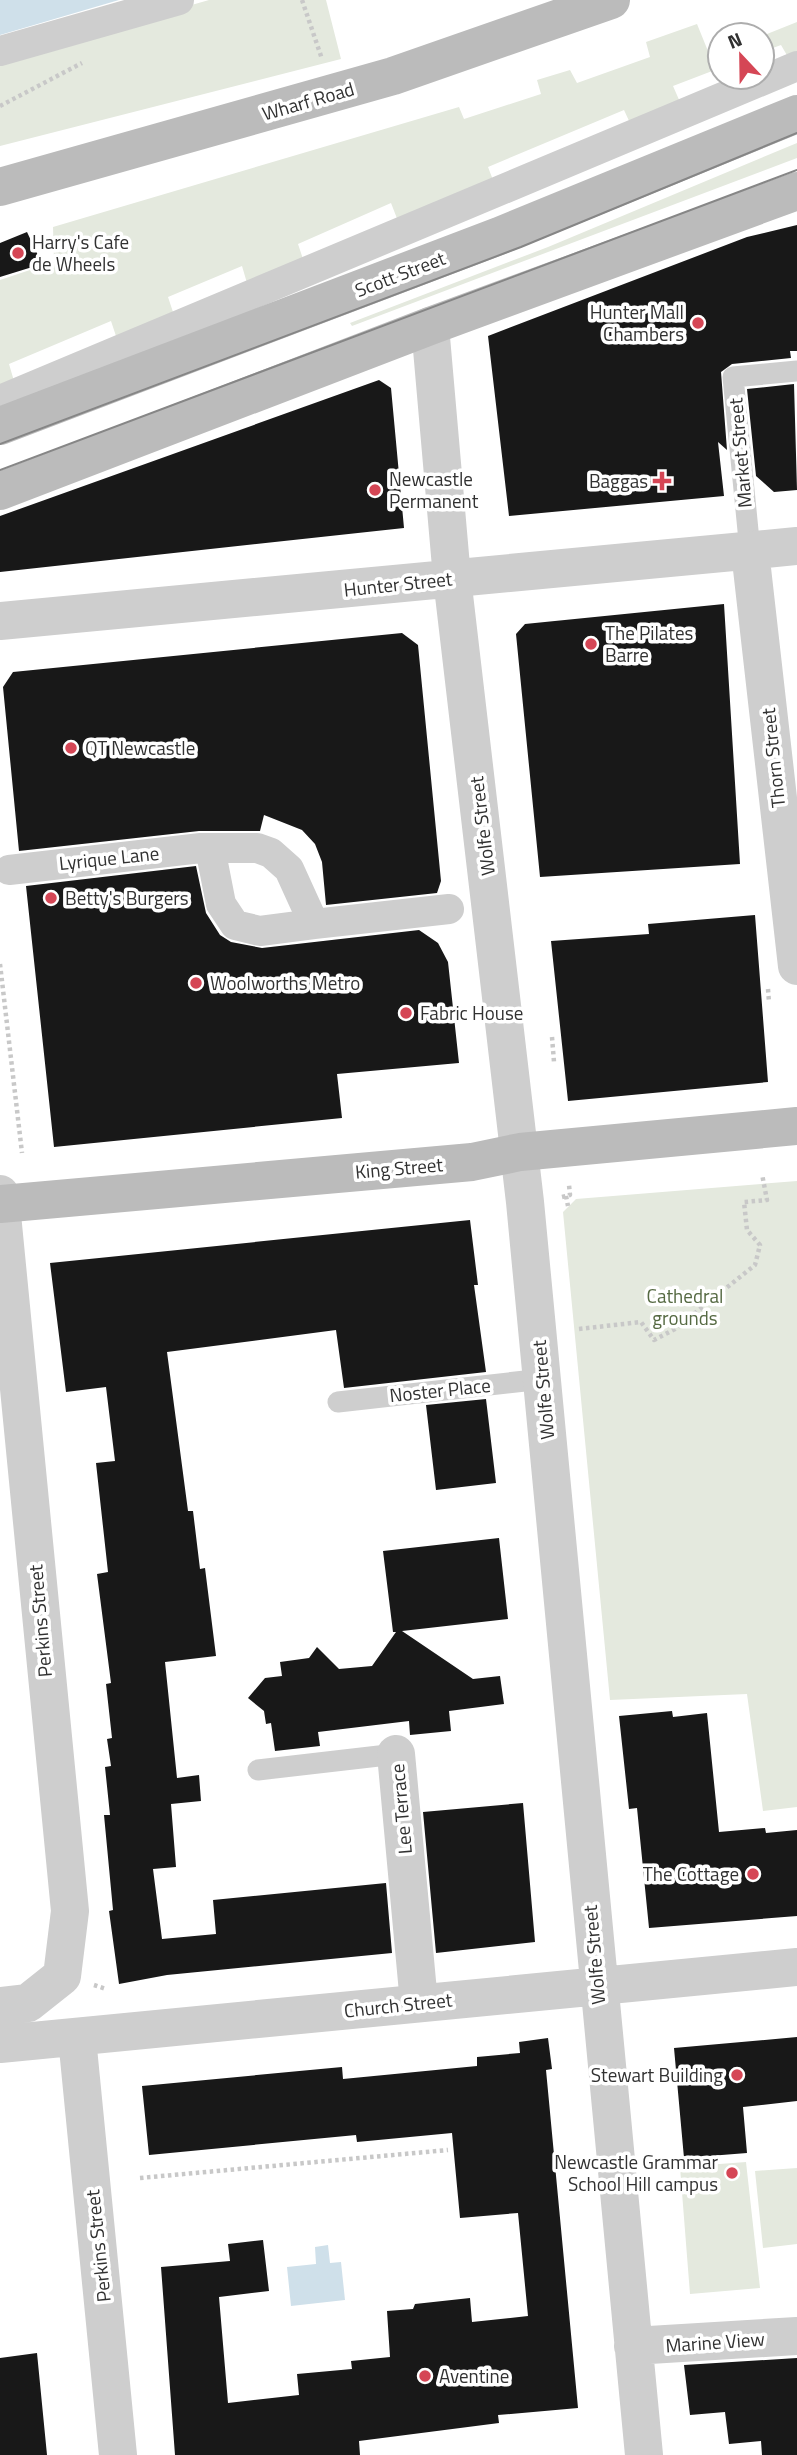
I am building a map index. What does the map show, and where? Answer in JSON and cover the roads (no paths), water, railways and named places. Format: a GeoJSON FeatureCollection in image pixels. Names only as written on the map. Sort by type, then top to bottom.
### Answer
{"type":"FeatureCollection","features":[{"type":"Feature","properties":{"kind":"main road","name":"Wharf Road"},"geometry":{"type":"LineString","coordinates":[[0,187],[393,76],[611,0]]}},
{"type":"Feature","properties":{"kind":"main road","name":"Scott Street"},"geometry":{"type":"LineString","coordinates":[[0,426],[499,236],[797,114]]}},
{"type":"Feature","properties":{"kind":"main road"},"geometry":{"type":"LineString","coordinates":[[0,491],[430,326],[797,191]]}},
{"type":"Feature","properties":{"kind":"main road","name":"King Street"},"geometry":{"type":"LineString","coordinates":[[0,1201],[459,1163],[520,1152],[797,1126]]}},
{"type":"Feature","properties":{"kind":"street"},"geometry":{"type":"LineString","coordinates":[[0,51],[179,0]]}},
{"type":"Feature","properties":{"kind":"street"},"geometry":{"type":"LineString","coordinates":[[0,400],[797,66]]}},
{"type":"Feature","properties":{"kind":"street","name":"Wolfe Street"},"geometry":{"type":"LineString","coordinates":[[430,326],[452,578],[520,1152],[644,2455]]}},
{"type":"Feature","properties":{"kind":"street","name":"Hunter Street"},"geometry":{"type":"LineString","coordinates":[[0,621],[797,546]]}},
{"type":"Feature","properties":{"kind":"street","name":"Thorn Street"},"geometry":{"type":"LineString","coordinates":[[751,551],[789,829],[782,977]]}},
{"type":"Feature","properties":{"kind":"street"},"geometry":{"type":"LineString","coordinates":[[209,848],[226,916],[235,925],[260,932],[449,909]]}},
{"type":"Feature","properties":{"kind":"street","name":"Lyrique Lane"},"geometry":{"type":"LineString","coordinates":[[9,870],[209,848],[257,848],[281,860],[295,878],[314,924]]}},
{"type":"Feature","properties":{"kind":"street","name":"Perkins Street"},"geometry":{"type":"LineString","coordinates":[[0,1201],[70,1911],[62,1976],[28,2003],[0,2006]]}},
{"type":"Feature","properties":{"kind":"street","name":"Lee Terrace"},"geometry":{"type":"LineString","coordinates":[[396,1754],[419,2003]]}},
{"type":"Feature","properties":{"kind":"street","name":"Church Street"},"geometry":{"type":"LineString","coordinates":[[0,2045],[797,1966]]}},
{"type":"Feature","properties":{"kind":"street","name":"Perkins Street"},"geometry":{"type":"LineString","coordinates":[[77,2038],[118,2455]]}},
{"type":"Feature","properties":{"kind":"street","name":"Marine View"},"geometry":{"type":"LineString","coordinates":[[633,2346],[797,2336]]}},
{"type":"Feature","properties":{"kind":"lane","name":"Market Street"},"geometry":{"type":"LineString","coordinates":[[751,551],[733,377],[797,370]]}},
{"type":"Feature","properties":{"kind":"lane","name":"Noster Place"},"geometry":{"type":"LineString","coordinates":[[338,1402],[542,1379]]}},
{"type":"Feature","properties":{"kind":"lane","name":"Lee Terrace"},"geometry":{"type":"LineString","coordinates":[[258,1770],[396,1754]]}},
{"type":"Feature","properties":{"kind":"tram line"},"geometry":{"type":"LineString","coordinates":[[0,444],[521,247],[797,133]]}},
{"type":"Feature","properties":{"kind":"tram line"},"geometry":{"type":"LineString","coordinates":[[0,470],[797,170]]}},
{"type":"Feature","properties":{"kind":"place","name":"Harry's Cafe de Wheels"},"geometry":{"type":"Point","coordinates":[18,253]}},
{"type":"Feature","properties":{"kind":"place","name":"Hunter Mall Chambers"},"geometry":{"type":"Point","coordinates":[698,323]}},
{"type":"Feature","properties":{"kind":"place","name":"Baggas"},"geometry":{"type":"Point","coordinates":[662,481]}},
{"type":"Feature","properties":{"kind":"place","name":"Newcastle Permanent"},"geometry":{"type":"Point","coordinates":[375,490]}},
{"type":"Feature","properties":{"kind":"place","name":"The Pilates Barre"},"geometry":{"type":"Point","coordinates":[591,644]}},
{"type":"Feature","properties":{"kind":"place","name":"QT Newcastle"},"geometry":{"type":"Point","coordinates":[71,748]}},
{"type":"Feature","properties":{"kind":"place","name":"Betty's Burgers"},"geometry":{"type":"Point","coordinates":[51,898]}},
{"type":"Feature","properties":{"kind":"place","name":"Woolworths Metro"},"geometry":{"type":"Point","coordinates":[196,983]}},
{"type":"Feature","properties":{"kind":"place","name":"Fabric House"},"geometry":{"type":"Point","coordinates":[406,1013]}},
{"type":"Feature","properties":{"kind":"place","name":"The Cottage"},"geometry":{"type":"Point","coordinates":[753,1874]}},
{"type":"Feature","properties":{"kind":"place","name":"Stewart Building"},"geometry":{"type":"Point","coordinates":[737,2075]}},
{"type":"Feature","properties":{"kind":"place","name":"Newcastle Grammar School Hill campus"},"geometry":{"type":"Point","coordinates":[732,2173]}},
{"type":"Feature","properties":{"kind":"place","name":"Aventine"},"geometry":{"type":"Point","coordinates":[425,2376]}},
{"type":"Feature","properties":{"kind":"park label","name":"Cathedral grounds"},"geometry":{"type":"Point","coordinates":[685,1307]}}]}
